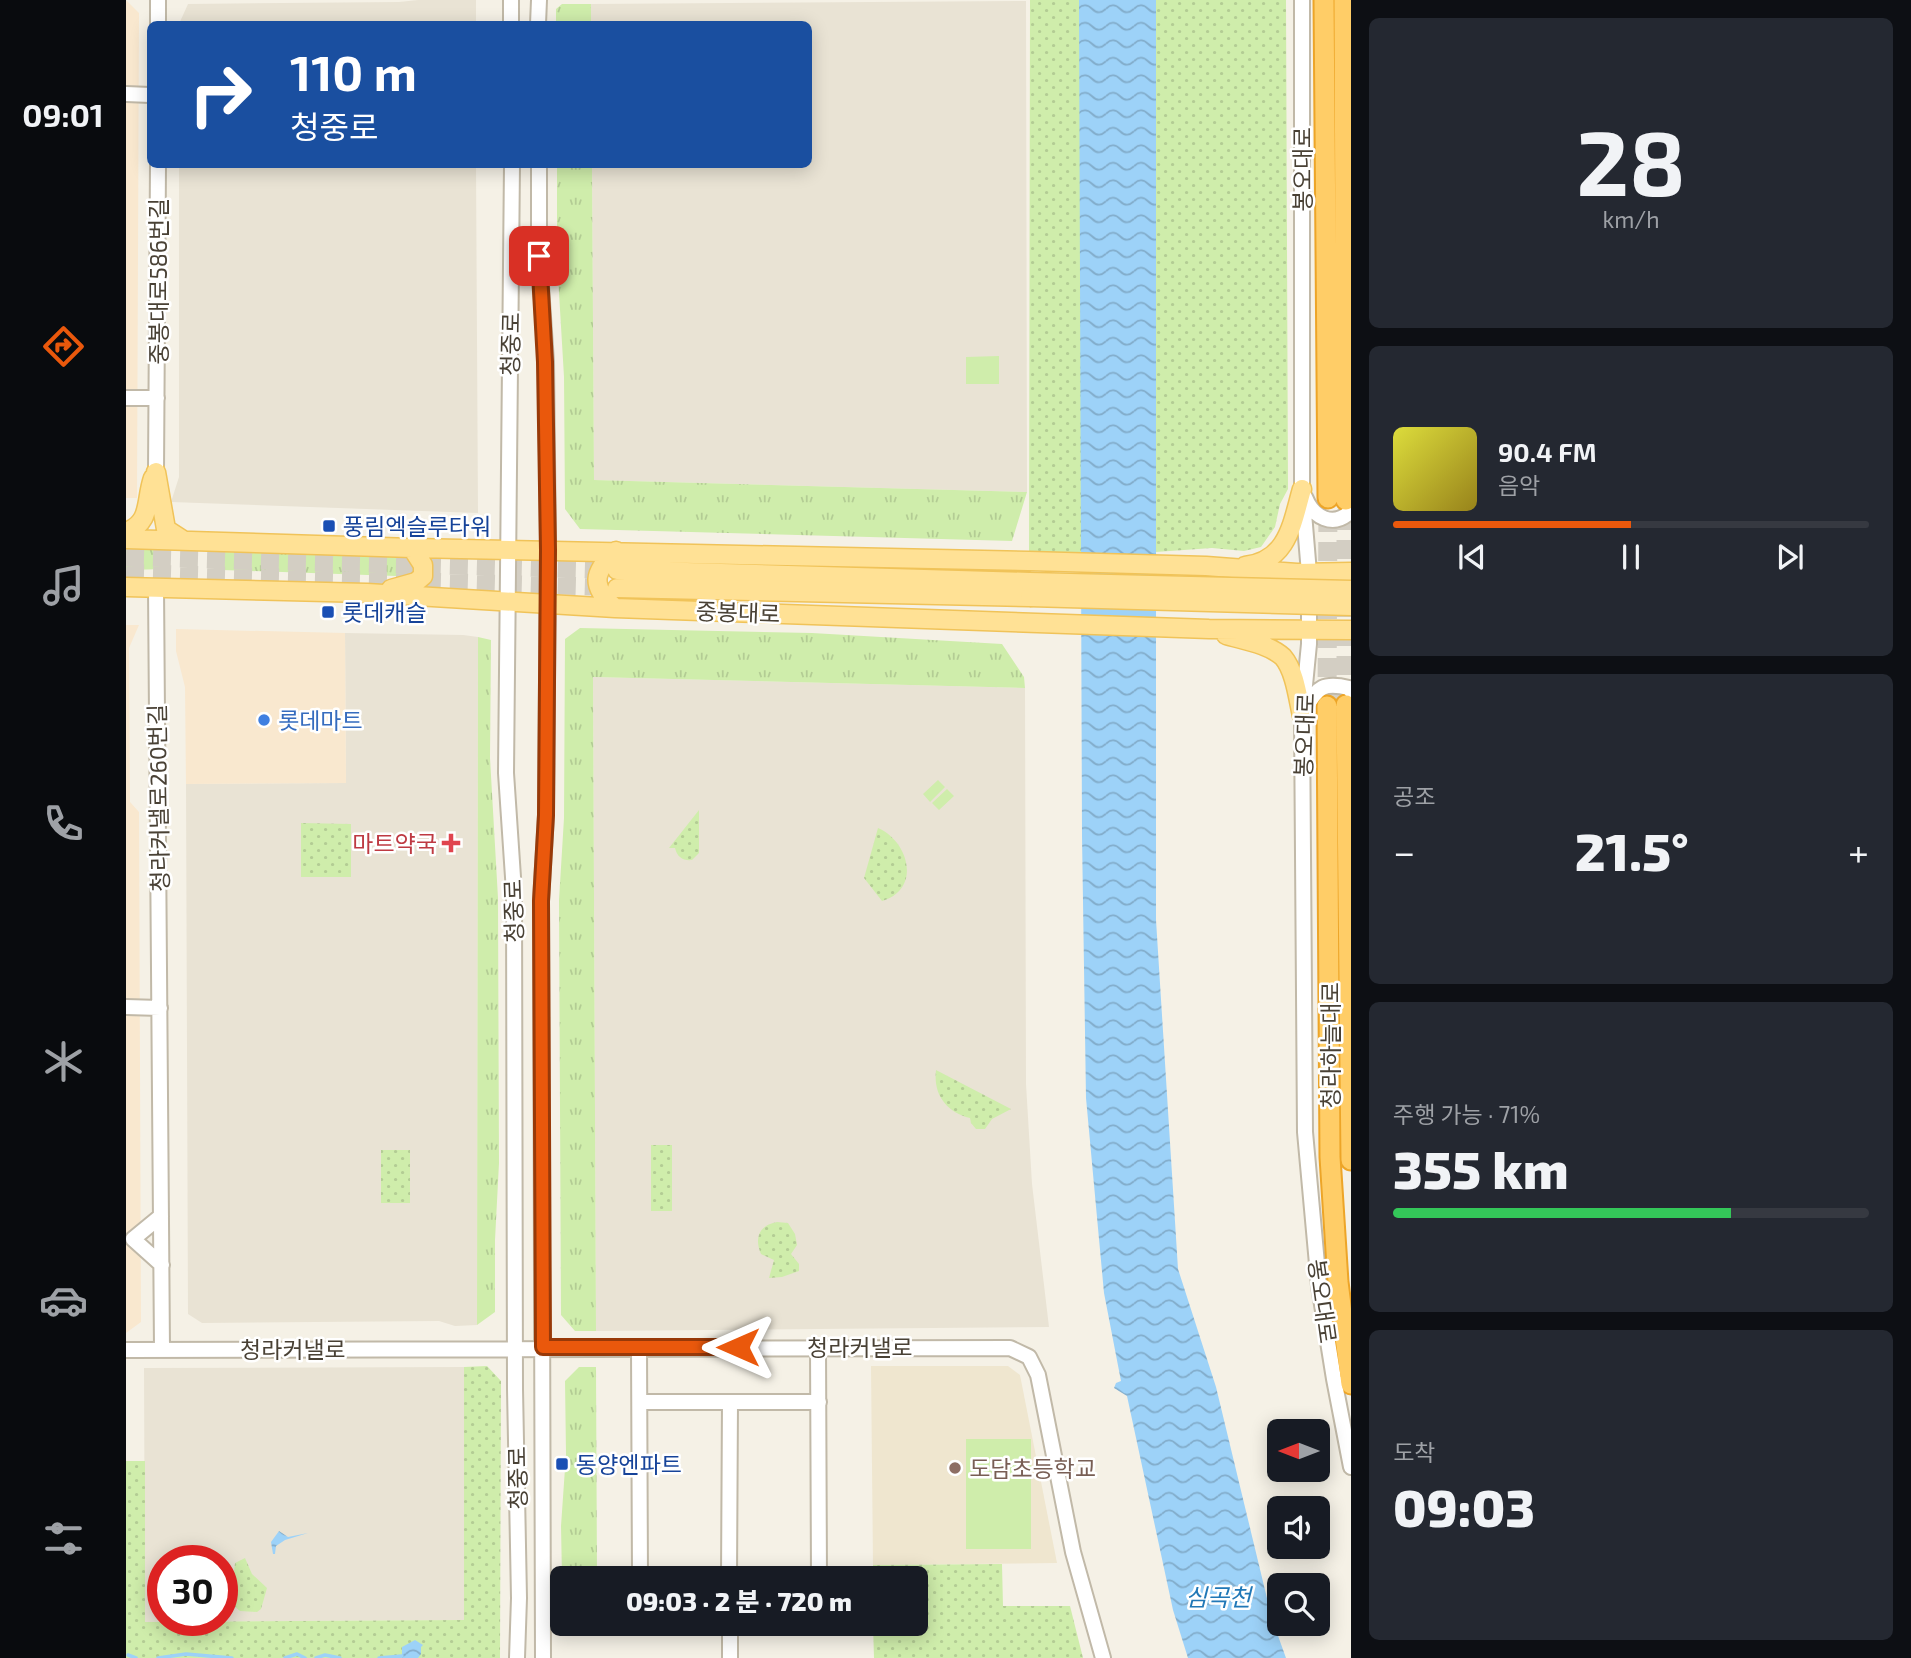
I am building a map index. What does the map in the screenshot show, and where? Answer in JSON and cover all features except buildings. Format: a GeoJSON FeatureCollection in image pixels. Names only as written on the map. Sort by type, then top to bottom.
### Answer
{"type":"FeatureCollection","features":[{"type":"Feature","properties":{"kind":"highway","name":"봉오대로"},"geometry":{"type":"LineString","coordinates":[[1324,0],[1342,503]]}},
{"type":"Feature","properties":{"kind":"highway","name":"봉오대로"},"geometry":{"type":"LineString","coordinates":[[1342,503],[1344,0]]}},
{"type":"Feature","properties":{"kind":"highway","name":"청라하늘대로"},"geometry":{"type":"LineString","coordinates":[[1341,701],[1351,1160]]}},
{"type":"Feature","properties":{"kind":"highway","name":"청라하늘대로"},"geometry":{"type":"LineString","coordinates":[[1341,701],[1330,1157],[1338,1282],[1351,1384]]}},
{"type":"Feature","properties":{"kind":"main road"},"geometry":{"type":"LineString","coordinates":[[126,532],[140,525],[145,517],[149,491],[156,472]]}},
{"type":"Feature","properties":{"kind":"main road"},"geometry":{"type":"LineString","coordinates":[[156,472],[166,529],[183,540]]}},
{"type":"Feature","properties":{"kind":"main road"},"geometry":{"type":"LineString","coordinates":[[126,539],[412,548],[1247,566],[1262,563],[1277,553],[1289,536],[1302,489]]}},
{"type":"Feature","properties":{"kind":"main road"},"geometry":{"type":"LineString","coordinates":[[367,593],[399,588],[416,582],[423,576],[423,565],[412,548]]}},
{"type":"Feature","properties":{"kind":"main road"},"geometry":{"type":"LineString","coordinates":[[615,608],[605,599],[597,581],[598,570],[616,551]]}},
{"type":"Feature","properties":{"kind":"main road"},"geometry":{"type":"LineString","coordinates":[[1206,566],[1309,573],[1351,572]]}},
{"type":"Feature","properties":{"kind":"main road","name":"중봉대로"},"geometry":{"type":"LineString","coordinates":[[617,579],[1029,589],[1351,590]]}},
{"type":"Feature","properties":{"kind":"main road","name":"중봉대로"},"geometry":{"type":"LineString","coordinates":[[126,587],[367,593],[615,608],[1209,629],[1351,630]]}},
{"type":"Feature","properties":{"kind":"main road","name":"중봉대로"},"geometry":{"type":"LineString","coordinates":[[1029,589],[1351,606]]}},
{"type":"Feature","properties":{"kind":"main road"},"geometry":{"type":"LineString","coordinates":[[1209,629],[1270,649],[1284,658],[1294,681],[1302,716]]}},
{"type":"Feature","properties":{"kind":"street"},"geometry":{"type":"LineString","coordinates":[[158,0],[158,21]]}},
{"type":"Feature","properties":{"kind":"street"},"geometry":{"type":"LineString","coordinates":[[511,0],[511,21]]}},
{"type":"Feature","properties":{"kind":"street"},"geometry":{"type":"LineString","coordinates":[[538,0],[538,21]]}},
{"type":"Feature","properties":{"kind":"street","name":"봉오대로"},"geometry":{"type":"LineString","coordinates":[[1302,0],[1302,489],[1309,573],[1309,630],[1302,716],[1305,1132],[1320,1286],[1351,1467]]}},
{"type":"Feature","properties":{"kind":"street"},"geometry":{"type":"LineString","coordinates":[[126,94],[147,94]]}},
{"type":"Feature","properties":{"kind":"street","name":"중봉대로586번길"},"geometry":{"type":"LineString","coordinates":[[156,472],[158,168]]}},
{"type":"Feature","properties":{"kind":"street","name":"청중로"},"geometry":{"type":"LineString","coordinates":[[512,168],[514,204],[506,773],[514,892],[519,1598],[517,1658]]}},
{"type":"Feature","properties":{"kind":"street","name":"청중로"},"geometry":{"type":"LineString","coordinates":[[539,168],[548,550],[546,815],[541,901],[543,1658]]}},
{"type":"Feature","properties":{"kind":"street","name":"중봉대로586번길"},"geometry":{"type":"LineString","coordinates":[[126,398],[157,398]]}},
{"type":"Feature","properties":{"kind":"street"},"geometry":{"type":"LineString","coordinates":[[1302,489],[1311,511],[1324,519],[1336,519],[1349,514],[1342,503]]}},
{"type":"Feature","properties":{"kind":"street","name":"청라커낼로260번길"},"geometry":{"type":"LineString","coordinates":[[156,588],[162,1349]]}},
{"type":"Feature","properties":{"kind":"street"},"geometry":{"type":"LineString","coordinates":[[1302,716],[1315,691],[1338,685],[1349,688],[1341,701]]}},
{"type":"Feature","properties":{"kind":"street"},"geometry":{"type":"LineString","coordinates":[[126,1007],[160,1008]]}},
{"type":"Feature","properties":{"kind":"street"},"geometry":{"type":"LineString","coordinates":[[161,1216],[130,1239],[162,1265]]}},
{"type":"Feature","properties":{"kind":"street","name":"청라커낼로"},"geometry":{"type":"LineString","coordinates":[[126,1350],[517,1347],[1010,1348],[1029,1357],[1038,1375],[1073,1552],[1103,1658]]}},
{"type":"Feature","properties":{"kind":"street"},"geometry":{"type":"LineString","coordinates":[[639,1347],[640,1566]]}},
{"type":"Feature","properties":{"kind":"street"},"geometry":{"type":"LineString","coordinates":[[818,1347],[820,1566]]}},
{"type":"Feature","properties":{"kind":"street"},"geometry":{"type":"LineString","coordinates":[[640,1402],[819,1402]]}},
{"type":"Feature","properties":{"kind":"street"},"geometry":{"type":"LineString","coordinates":[[729,1566],[730,1402]]}},
{"type":"Feature","properties":{"kind":"street"},"geometry":{"type":"LineString","coordinates":[[730,1636],[730,1655]]}},
{"type":"Feature","properties":{"kind":"shaded area"},"geometry":{"type":"Polygon","coordinates":[[[126,0],[139,13],[137,498],[126,498],[126,0]]]}},
{"type":"Feature","properties":{"kind":"shaded area"},"geometry":{"type":"Polygon","coordinates":[[[476,0],[476,21],[180,21],[188,4],[476,0]]]}},
{"type":"Feature","properties":{"kind":"shaded area"},"geometry":{"type":"Polygon","coordinates":[[[1026,1],[1027,492],[594,480],[592,168],[812,168],[812,21],[591,21],[591,4],[1026,1]]]}},
{"type":"Feature","properties":{"kind":"shaded area"},"geometry":{"type":"Polygon","coordinates":[[[179,168],[476,168],[478,513],[171,502],[179,477],[179,168]]]}},
{"type":"Feature","properties":{"kind":"shaded area"},"geometry":{"type":"Polygon","coordinates":[[[126,625],[139,625],[129,648],[130,802],[139,812],[141,1322],[126,1333],[126,625]]]}},
{"type":"Feature","properties":{"kind":"shaded area","name":"롯데마트"},"geometry":{"type":"Polygon","coordinates":[[[176,629],[345,633],[346,783],[186,784],[185,687],[176,651],[176,629]]]}},
{"type":"Feature","properties":{"kind":"shaded area"},"geometry":{"type":"Polygon","coordinates":[[[345,633],[478,637],[477,1325],[455,1326],[439,1321],[202,1323],[188,1314],[186,784],[346,783],[345,633]]]}},
{"type":"Feature","properties":{"kind":"shaded area"},"geometry":{"type":"Polygon","coordinates":[[[593,677],[1025,688],[1026,1084],[1032,1184],[1049,1327],[596,1331],[593,677]]]}},
{"type":"Feature","properties":{"kind":"shaded area","name":"도담초등학교"},"geometry":{"type":"Polygon","coordinates":[[[871,1366],[1008,1366],[1020,1375],[1057,1563],[873,1565],[871,1366]]]}},
{"type":"Feature","properties":{"kind":"shaded area"},"geometry":{"type":"Polygon","coordinates":[[[464,1367],[465,1620],[238,1621],[238,1545],[147,1545],[145,1622],[144,1368],[464,1367]]]}},
{"type":"Feature","properties":{"kind":"green space"},"geometry":{"type":"Polygon","coordinates":[[[1030,0],[1286,0],[1288,489],[1280,504],[1275,527],[1261,547],[1244,551],[1212,548],[1029,561],[1030,0]]]}},
{"type":"Feature","properties":{"kind":"green space"},"geometry":{"type":"Polygon","coordinates":[[[562,4],[591,4],[591,21],[556,21],[556,9],[562,4]]]}},
{"type":"Feature","properties":{"kind":"green space"},"geometry":{"type":"Polygon","coordinates":[[[557,168],[592,168],[594,480],[1027,492],[1012,541],[580,529],[565,509],[564,377],[557,259],[557,168]]]}},
{"type":"Feature","properties":{"kind":"green space"},"geometry":{"type":"Polygon","coordinates":[[[999,356],[999,384],[966,384],[966,357],[999,356]]]}},
{"type":"Feature","properties":{"kind":"green space"},"geometry":{"type":"Polygon","coordinates":[[[126,549],[167,550],[167,569],[126,570],[126,549]]]}},
{"type":"Feature","properties":{"kind":"green space"},"geometry":{"type":"Polygon","coordinates":[[[223,552],[400,557],[408,561],[410,567],[403,575],[396,576],[223,570],[223,552]]]}},
{"type":"Feature","properties":{"kind":"green space"},"geometry":{"type":"Polygon","coordinates":[[[580,628],[812,633],[1002,644],[1024,677],[1025,688],[593,677],[596,1331],[575,1331],[561,1315],[559,900],[564,818],[565,639],[580,628]]]}},
{"type":"Feature","properties":{"kind":"green space"},"geometry":{"type":"Polygon","coordinates":[[[478,637],[491,640],[490,758],[498,898],[499,1163],[495,1312],[477,1325],[478,637]]]}},
{"type":"Feature","properties":{"kind":"green space"},"geometry":{"type":"Polygon","coordinates":[[[938,780],[945,787],[930,802],[923,794],[938,780]]]}},
{"type":"Feature","properties":{"kind":"green space"},"geometry":{"type":"Polygon","coordinates":[[[947,789],[954,796],[939,810],[932,803],[947,789]]]}},
{"type":"Feature","properties":{"kind":"green space"},"geometry":{"type":"Polygon","coordinates":[[[699,810],[699,853],[692,860],[686,860],[679,856],[675,848],[669,848],[699,810]]]}},
{"type":"Feature","properties":{"kind":"green space"},"geometry":{"type":"Polygon","coordinates":[[[301,823],[351,824],[351,877],[301,877],[301,823]]]}},
{"type":"Feature","properties":{"kind":"green space"},"geometry":{"type":"Polygon","coordinates":[[[878,828],[898,844],[907,866],[902,887],[882,901],[864,878],[878,828]]]}},
{"type":"Feature","properties":{"kind":"green space"},"geometry":{"type":"Polygon","coordinates":[[[936,1070],[1011,1109],[992,1119],[985,1129],[976,1129],[970,1118],[954,1111],[943,1101],[937,1087],[936,1070]]]}},
{"type":"Feature","properties":{"kind":"green space"},"geometry":{"type":"Polygon","coordinates":[[[651,1145],[672,1145],[672,1211],[651,1211],[651,1145]]]}},
{"type":"Feature","properties":{"kind":"green space"},"geometry":{"type":"Polygon","coordinates":[[[381,1150],[410,1150],[410,1203],[381,1203],[381,1150]]]}},
{"type":"Feature","properties":{"kind":"green space"},"geometry":{"type":"Polygon","coordinates":[[[777,1222],[788,1223],[795,1234],[797,1245],[791,1254],[799,1264],[799,1271],[769,1278],[774,1260],[761,1254],[758,1238],[762,1229],[777,1222]]]}},
{"type":"Feature","properties":{"kind":"green space"},"geometry":{"type":"Polygon","coordinates":[[[487,1366],[501,1381],[500,1658],[126,1658],[126,1461],[145,1461],[147,1636],[238,1636],[238,1621],[464,1620],[464,1367],[487,1366]]]}},
{"type":"Feature","properties":{"kind":"green space"},"geometry":{"type":"Polygon","coordinates":[[[579,1367],[596,1367],[597,1566],[562,1566],[561,1526],[566,1454],[565,1381],[579,1367]]]}},
{"type":"Feature","properties":{"kind":"green space"},"geometry":{"type":"Polygon","coordinates":[[[966,1439],[1031,1439],[1031,1549],[966,1549],[966,1439]]]}},
{"type":"Feature","properties":{"kind":"green space"},"geometry":{"type":"Polygon","coordinates":[[[245,1558],[252,1574],[267,1588],[261,1609],[257,1612],[238,1609],[238,1562],[245,1558]]]}},
{"type":"Feature","properties":{"kind":"green space"},"geometry":{"type":"Polygon","coordinates":[[[1002,1564],[1003,1606],[1070,1606],[1083,1658],[874,1658],[873,1636],[928,1636],[928,1566],[873,1565],[1002,1564]]]}},
{"type":"Feature","properties":{"kind":"water","name":"심곡천"},"geometry":{"type":"Polygon","coordinates":[[[1079,0],[1156,0],[1156,920],[1178,1269],[1216,1387],[1267,1598],[1267,1636],[1278,1636],[1286,1658],[1188,1658],[1173,1610],[1127,1396],[1114,1388],[1116,1383],[1121,1381],[1104,1293],[1086,1098],[1082,836],[1079,0]]]}},
{"type":"Feature","properties":{"kind":"water"},"geometry":{"type":"Polygon","coordinates":[[[279,1531],[288,1537],[308,1533],[285,1540],[276,1546],[273,1554],[271,1542],[279,1531]]]}},
{"type":"Feature","properties":{"kind":"water"},"geometry":{"type":"Polygon","coordinates":[[[415,1640],[423,1645],[421,1654],[418,1658],[402,1658],[402,1647],[415,1640]]]}},
{"type":"Feature","properties":{"kind":"waterway"},"geometry":{"type":"LineString","coordinates":[[158,1658],[186,1654],[232,1658]]}},
{"type":"Feature","properties":{"kind":"waterway"},"geometry":{"type":"LineString","coordinates":[[285,1658],[297,1654],[305,1658]]}},
{"type":"Feature","properties":{"kind":"waterway"},"geometry":{"type":"LineString","coordinates":[[128,1655],[136,1658]]}},
{"type":"Feature","properties":{"kind":"waterway"},"geometry":{"type":"LineString","coordinates":[[316,1658],[325,1655],[340,1658]]}},
{"type":"Feature","properties":{"kind":"waterway"},"geometry":{"type":"LineString","coordinates":[[379,1658],[402,1656]]}},
{"type":"Feature","properties":{"kind":"tunnel"},"geometry":{"type":"LineString","coordinates":[[1327,706],[1328,498]]}},
{"type":"Feature","properties":{"kind":"tunnel"},"geometry":{"type":"LineString","coordinates":[[1346,500],[1346,704]]}},
{"type":"Feature","properties":{"kind":"tunnel"},"geometry":{"type":"LineString","coordinates":[[126,557],[613,570]]}},
{"type":"Feature","properties":{"kind":"tunnel"},"geometry":{"type":"LineString","coordinates":[[126,573],[612,587]]}},
{"type":"Feature","properties":{"kind":"place","name":"풍림엑슬루타워"},"geometry":{"type":"Point","coordinates":[329,526]}},
{"type":"Feature","properties":{"kind":"place","name":"롯데캐슬"},"geometry":{"type":"Point","coordinates":[328,612]}},
{"type":"Feature","properties":{"kind":"place","name":"롯데마트"},"geometry":{"type":"Point","coordinates":[264,720]}},
{"type":"Feature","properties":{"kind":"place","name":"마트약국"},"geometry":{"type":"Point","coordinates":[451,843]}},
{"type":"Feature","properties":{"kind":"place","name":"동양엔파트"},"geometry":{"type":"Point","coordinates":[562,1464]}},
{"type":"Feature","properties":{"kind":"place","name":"도담초등학교"},"geometry":{"type":"Point","coordinates":[955,1468]}},
{"type":"Feature","properties":{"kind":"route"},"geometry":{"type":"LineString","coordinates":[[539,256],[545,362],[548,550],[546,815],[541,901],[543,1347],[738,1347]]}}]}
